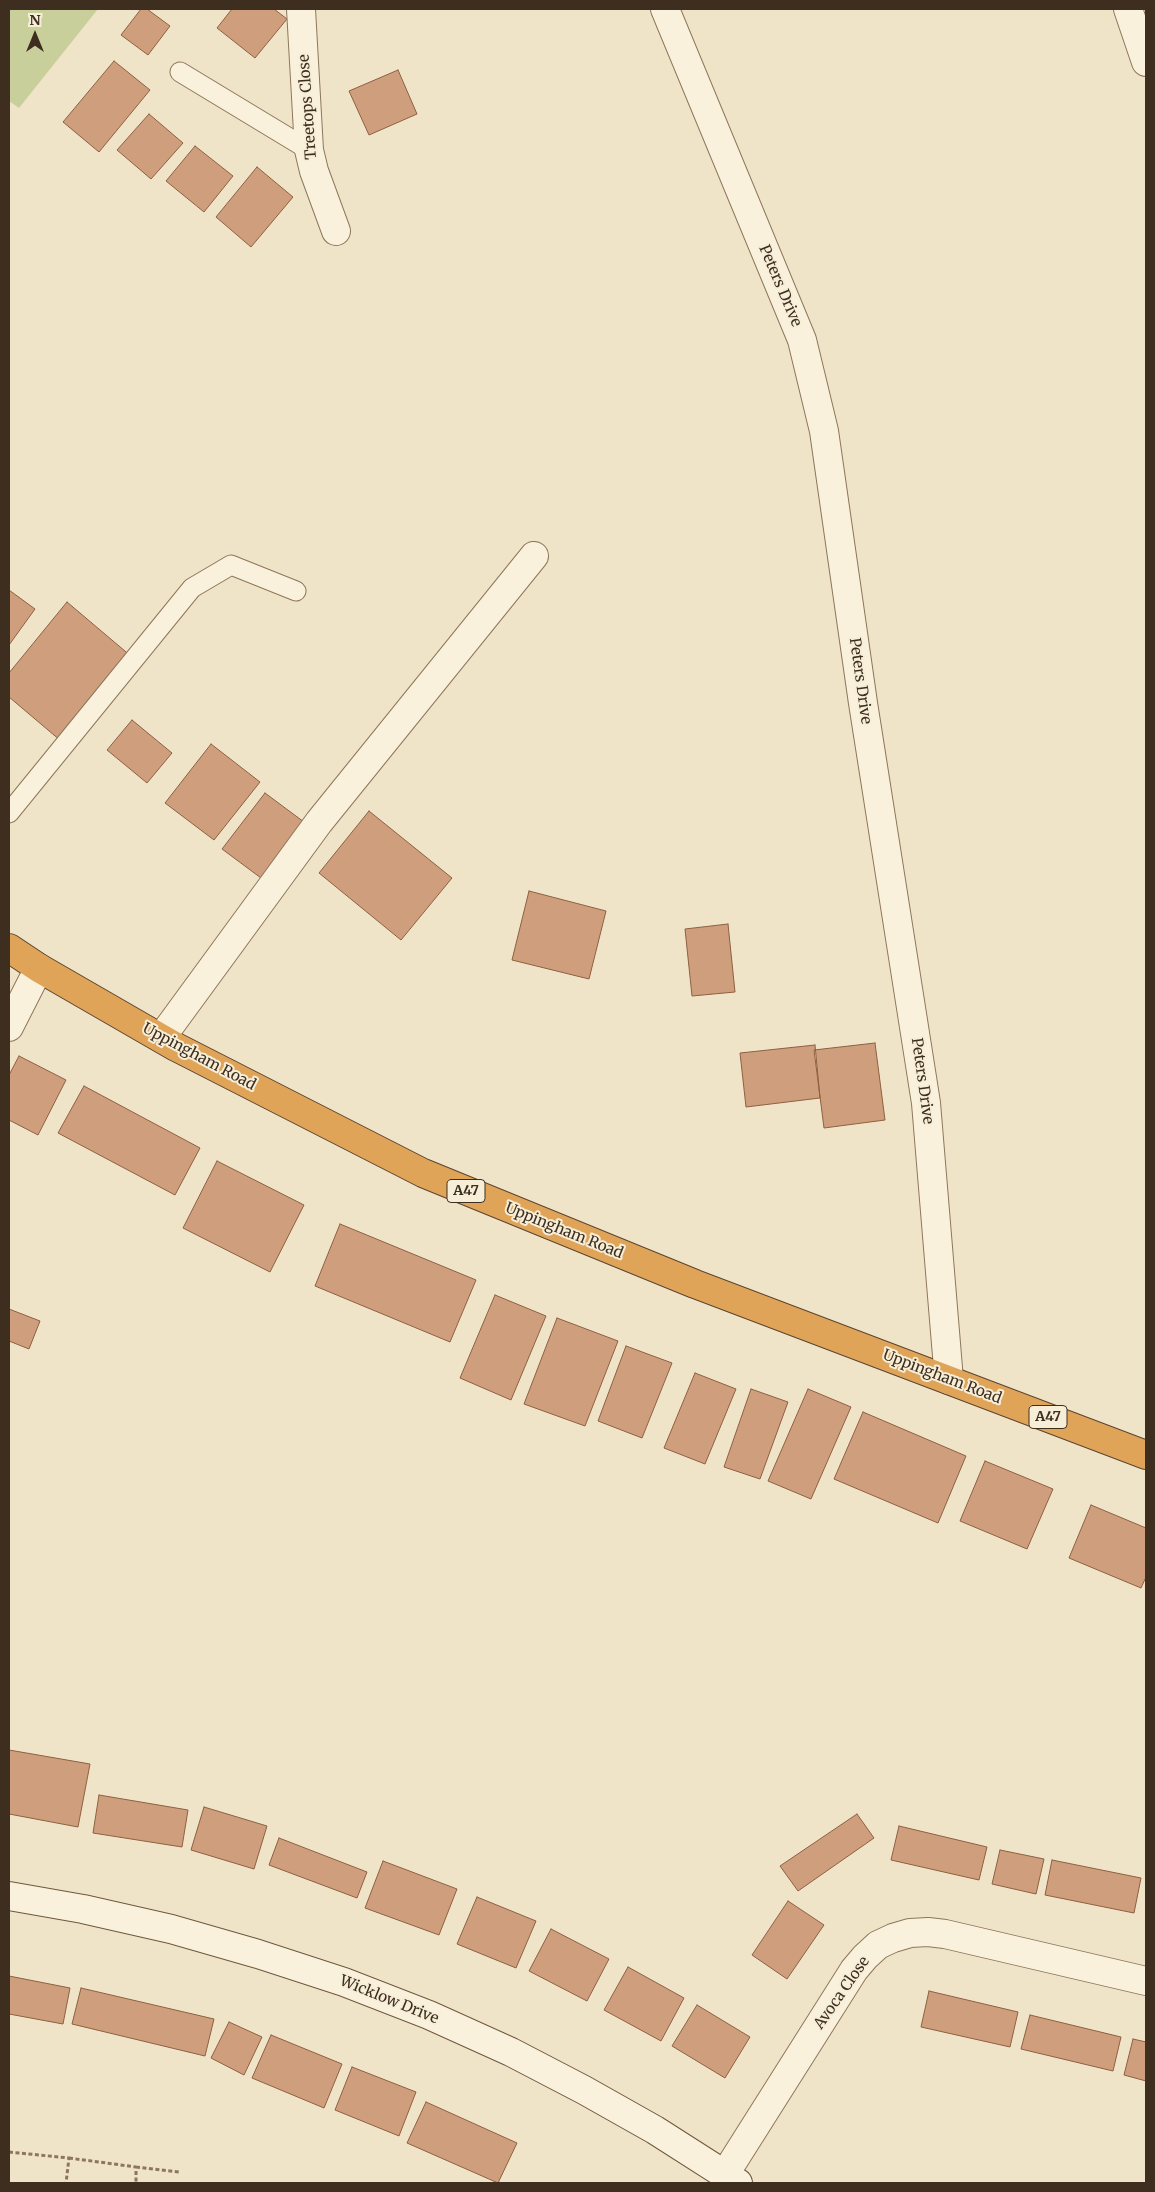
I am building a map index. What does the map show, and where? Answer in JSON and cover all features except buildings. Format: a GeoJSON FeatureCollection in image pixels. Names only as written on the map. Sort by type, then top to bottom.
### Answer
{"type":"FeatureCollection","features":[{"type":"Feature","properties":{"kind":"highway","name":"Uppingham Road"},"geometry":{"type":"LineString","coordinates":[[9,948],[38,968],[161,1038],[423,1173],[695,1284],[1146,1455]]}},
{"type":"Feature","properties":{"kind":"street","name":"Treetops Close"},"geometry":{"type":"LineString","coordinates":[[301,9],[310,150],[314,171],[336,231]]}},
{"type":"Feature","properties":{"kind":"street","name":"Peters Drive"},"geometry":{"type":"LineString","coordinates":[[665,9],[802,340],[824,431],[863,702],[926,1102],[949,1380]]}},
{"type":"Feature","properties":{"kind":"street"},"geometry":{"type":"LineString","coordinates":[[1128,9],[1146,62]]}},
{"type":"Feature","properties":{"kind":"street"},"geometry":{"type":"LineString","coordinates":[[161,1038],[319,822],[534,556]]}},
{"type":"Feature","properties":{"kind":"street"},"geometry":{"type":"LineString","coordinates":[[9,1027],[38,968]]}},
{"type":"Feature","properties":{"kind":"street","name":"Wicklow Drive"},"geometry":{"type":"LineString","coordinates":[[9,1896],[171,1929],[258,1954],[344,1982],[429,2015],[511,2052],[584,2090],[648,2126],[732,2179]]}},
{"type":"Feature","properties":{"kind":"street","name":"Avoca Close"},"geometry":{"type":"LineString","coordinates":[[732,2179],[854,1970],[878,1945],[910,1933],[928,1932],[945,1934],[1146,1981]]}},
{"type":"Feature","properties":{"kind":"lane"},"geometry":{"type":"LineString","coordinates":[[180,72],[310,150]]}},
{"type":"Feature","properties":{"kind":"lane"},"geometry":{"type":"LineString","coordinates":[[9,813],[192,588],[231,565],[296,591]]}},
{"type":"Feature","properties":{"kind":"path"},"geometry":{"type":"LineString","coordinates":[[9,2152],[179,2172]]}},
{"type":"Feature","properties":{"kind":"path"},"geometry":{"type":"LineString","coordinates":[[66,2183],[69,2158]]}},
{"type":"Feature","properties":{"kind":"path"},"geometry":{"type":"LineString","coordinates":[[136,2167],[136,2183]]}},
{"type":"Feature","properties":{"kind":"green space"},"geometry":{"type":"Polygon","coordinates":[[[9,9],[98,9],[19,108],[9,101],[9,9]]]}}]}
